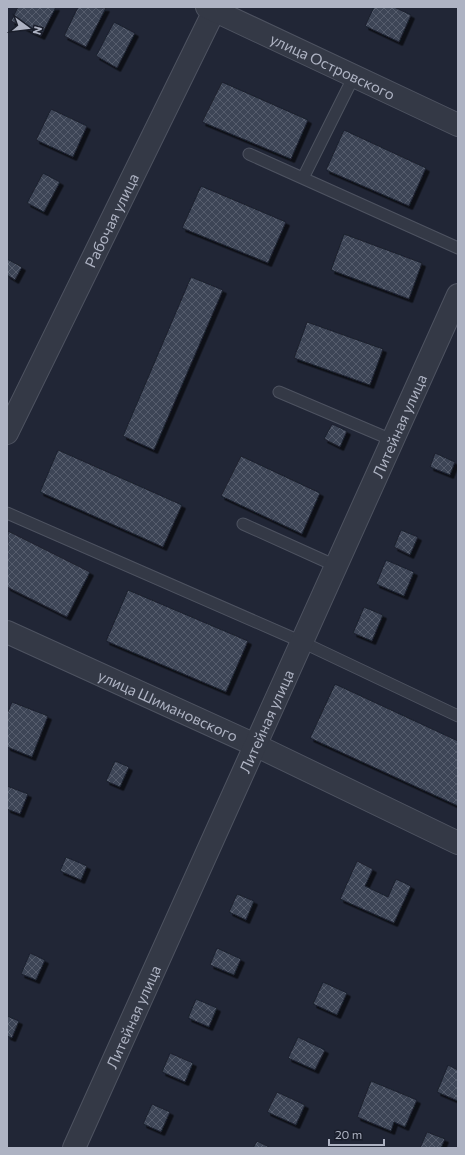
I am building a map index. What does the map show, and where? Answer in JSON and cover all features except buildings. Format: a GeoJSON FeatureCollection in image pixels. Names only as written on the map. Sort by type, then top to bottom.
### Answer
{"type":"FeatureCollection","features":[{"type":"Feature","properties":{"kind":"street","name":"улица Островского"},"geometry":{"type":"LineString","coordinates":[[212,8],[458,125]]}},
{"type":"Feature","properties":{"kind":"street","name":"Рабочая улица"},"geometry":{"type":"LineString","coordinates":[[7,433],[212,8]]}},
{"type":"Feature","properties":{"kind":"street","name":"Литейная улица"},"geometry":{"type":"LineString","coordinates":[[74,1148],[458,295]]}},
{"type":"Feature","properties":{"kind":"street","name":"улица Шимановского"},"geometry":{"type":"LineString","coordinates":[[7,632],[255,745],[458,843]]}},
{"type":"Feature","properties":{"kind":"lane"},"geometry":{"type":"LineString","coordinates":[[303,178],[354,76]]}},
{"type":"Feature","properties":{"kind":"lane"},"geometry":{"type":"LineString","coordinates":[[249,154],[458,248]]}},
{"type":"Feature","properties":{"kind":"lane"},"geometry":{"type":"LineString","coordinates":[[279,392],[392,440]]}},
{"type":"Feature","properties":{"kind":"lane"},"geometry":{"type":"LineString","coordinates":[[7,513],[302,642],[458,716]]}},
{"type":"Feature","properties":{"kind":"lane"},"geometry":{"type":"LineString","coordinates":[[243,524],[336,566]]}}]}
